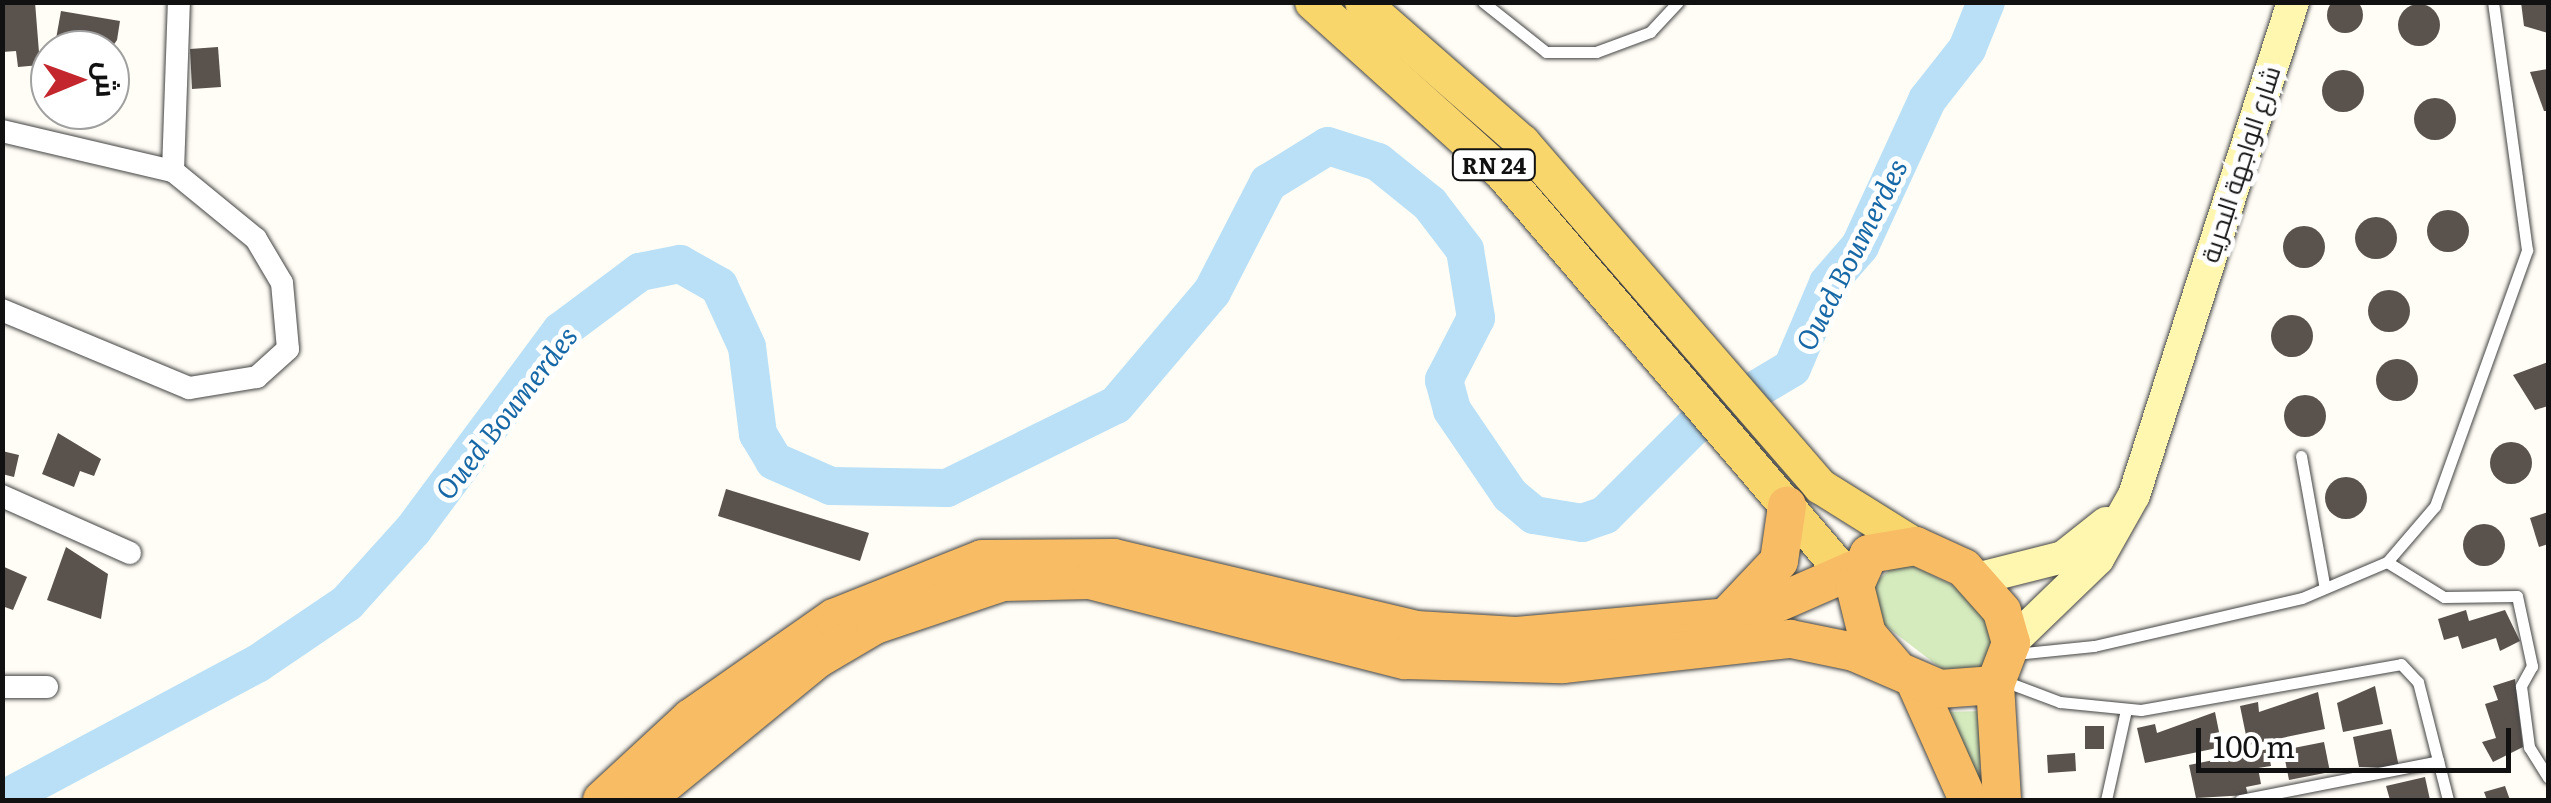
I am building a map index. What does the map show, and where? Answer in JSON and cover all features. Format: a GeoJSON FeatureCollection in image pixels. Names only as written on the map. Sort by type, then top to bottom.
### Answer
{"type":"FeatureCollection","features":[{"type":"Feature","properties":{"kind":"highway"},"geometry":{"type":"LineString","coordinates":[[1720,619],[1755,596],[1780,562],[1787,506]]}},
{"type":"Feature","properties":{"kind":"highway"},"geometry":{"type":"LineString","coordinates":[[602,800],[691,718],[834,618],[982,559],[1114,558],[1460,636],[1720,619],[1780,606],[1854,576],[1889,545],[1916,546],[1976,579],[2004,665],[2002,800]]}},
{"type":"Feature","properties":{"kind":"highway"},"geometry":{"type":"LineString","coordinates":[[1854,576],[1868,634],[1905,673],[1968,800]]}},
{"type":"Feature","properties":{"kind":"highway"},"geometry":{"type":"LineString","coordinates":[[646,800],[761,697],[832,651],[875,625],[1002,582],[1108,584],[1405,660],[1563,664],[1771,639],[1905,673],[1960,694],[2004,665]]}},
{"type":"Feature","properties":{"kind":"main road","name":"RN 24"},"geometry":{"type":"LineString","coordinates":[[1312,2],[1501,172],[1787,506],[1854,576]]}},
{"type":"Feature","properties":{"kind":"main road","name":"RN 24"},"geometry":{"type":"LineString","coordinates":[[1362,2],[1487,107],[1687,324],[1794,455],[1834,497],[1916,546]]}},
{"type":"Feature","properties":{"kind":"main road","name":"شارع الواجهة البحرية"},"geometry":{"type":"LineString","coordinates":[[2004,665],[2114,539],[2293,2]]}},
{"type":"Feature","properties":{"kind":"main road","name":"شارع الواجهة البحرية"},"geometry":{"type":"LineString","coordinates":[[1976,579],[2063,557],[2098,533],[2188,326]]}},
{"type":"Feature","properties":{"kind":"street"},"geometry":{"type":"LineString","coordinates":[[173,171],[179,2]]}},
{"type":"Feature","properties":{"kind":"street"},"geometry":{"type":"LineString","coordinates":[[2,131],[173,171],[256,239],[282,283],[288,349],[257,377],[189,388],[2,310]]}},
{"type":"Feature","properties":{"kind":"street"},"geometry":{"type":"LineString","coordinates":[[2,496],[130,553]]}},
{"type":"Feature","properties":{"kind":"street"},"geometry":{"type":"LineString","coordinates":[[2,687],[48,687]]}},
{"type":"Feature","properties":{"kind":"lane"},"geometry":{"type":"LineString","coordinates":[[1483,2],[1546,52],[1596,52],[1650,32],[1678,2]]}},
{"type":"Feature","properties":{"kind":"lane"},"geometry":{"type":"LineString","coordinates":[[2004,665],[2094,646],[2324,584],[2387,562],[2435,506],[2527,250],[2493,2]]}},
{"type":"Feature","properties":{"kind":"lane"},"geometry":{"type":"LineString","coordinates":[[2302,456],[2324,584]]}},
{"type":"Feature","properties":{"kind":"lane"},"geometry":{"type":"LineString","coordinates":[[2387,562],[2444,597],[2517,596],[2532,666],[2521,686],[2529,747],[2548,778]]}},
{"type":"Feature","properties":{"kind":"lane"},"geometry":{"type":"LineString","coordinates":[[2004,665],[2060,702],[2126,710],[2393,662],[2418,682],[2448,800]]}},
{"type":"Feature","properties":{"kind":"lane"},"geometry":{"type":"LineString","coordinates":[[2106,800],[2126,710]]}},
{"type":"Feature","properties":{"kind":"lane"},"geometry":{"type":"LineString","coordinates":[[2240,800],[2438,761]]}},
{"type":"Feature","properties":{"kind":"green space"},"geometry":{"type":"Polygon","coordinates":[[[1901,560],[1960,589],[1988,621],[1997,640],[1987,667],[1947,673],[1882,623],[1871,586],[1901,560]]]}},
{"type":"Feature","properties":{"kind":"green space"},"geometry":{"type":"Polygon","coordinates":[[[1984,711],[1980,769],[1983,800],[1943,712],[1984,711]]]}},
{"type":"Feature","properties":{"kind":"building"},"geometry":{"type":"Polygon","coordinates":[[[2345,-3],[2358,2],[2363,15],[2358,28],[2345,33],[2332,28],[2327,15],[2332,2],[2345,-3]]]}},
{"type":"Feature","properties":{"kind":"building"},"geometry":{"type":"Polygon","coordinates":[[[2,2],[35,2],[37,30],[30,30],[30,66],[18,67],[16,51],[2,52],[2,2]]]}},
{"type":"Feature","properties":{"kind":"building"},"geometry":{"type":"Polygon","coordinates":[[[2521,2],[2548,2],[2548,33],[2524,26],[2521,2]]]}},
{"type":"Feature","properties":{"kind":"building"},"geometry":{"type":"Polygon","coordinates":[[[2419,4],[2434,10],[2440,25],[2434,40],[2419,46],[2404,40],[2398,25],[2404,10],[2419,4]]]}},
{"type":"Feature","properties":{"kind":"building"},"geometry":{"type":"Polygon","coordinates":[[[61,11],[120,21],[119,30],[58,30],[61,11]]]}},
{"type":"Feature","properties":{"kind":"building"},"geometry":{"type":"Polygon","coordinates":[[[218,47],[221,87],[192,89],[190,49],[218,47]]]}},
{"type":"Feature","properties":{"kind":"building"},"geometry":{"type":"Polygon","coordinates":[[[2548,69],[2548,111],[2544,111],[2530,72],[2548,69]]]}},
{"type":"Feature","properties":{"kind":"building"},"geometry":{"type":"Polygon","coordinates":[[[2343,70],[2358,76],[2364,91],[2358,106],[2343,112],[2328,106],[2322,91],[2328,76],[2343,70]]]}},
{"type":"Feature","properties":{"kind":"building"},"geometry":{"type":"Polygon","coordinates":[[[2435,98],[2450,104],[2456,119],[2450,134],[2435,140],[2420,134],[2414,119],[2420,104],[2435,98]]]}},
{"type":"Feature","properties":{"kind":"building"},"geometry":{"type":"Polygon","coordinates":[[[2448,210],[2463,216],[2469,231],[2463,246],[2448,252],[2433,246],[2427,231],[2433,216],[2448,210]]]}},
{"type":"Feature","properties":{"kind":"building"},"geometry":{"type":"Polygon","coordinates":[[[2376,217],[2391,223],[2397,238],[2391,253],[2376,259],[2361,253],[2355,238],[2361,223],[2376,217]]]}},
{"type":"Feature","properties":{"kind":"building"},"geometry":{"type":"Polygon","coordinates":[[[2304,226],[2319,232],[2325,247],[2319,262],[2304,268],[2289,262],[2283,247],[2289,232],[2304,226]]]}},
{"type":"Feature","properties":{"kind":"building"},"geometry":{"type":"Polygon","coordinates":[[[2389,290],[2404,296],[2410,311],[2404,326],[2389,332],[2374,326],[2368,311],[2374,296],[2389,290]]]}},
{"type":"Feature","properties":{"kind":"building"},"geometry":{"type":"Polygon","coordinates":[[[2292,315],[2307,321],[2313,336],[2307,351],[2292,357],[2277,351],[2271,336],[2277,321],[2292,315]]]}},
{"type":"Feature","properties":{"kind":"building"},"geometry":{"type":"Polygon","coordinates":[[[2397,359],[2412,365],[2418,380],[2412,395],[2397,401],[2382,395],[2376,380],[2382,365],[2397,359]]]}},
{"type":"Feature","properties":{"kind":"building"},"geometry":{"type":"Polygon","coordinates":[[[2548,362],[2548,406],[2535,410],[2513,375],[2548,362]]]}},
{"type":"Feature","properties":{"kind":"building"},"geometry":{"type":"Polygon","coordinates":[[[2305,395],[2320,401],[2326,416],[2320,431],[2305,437],[2290,431],[2284,416],[2290,401],[2305,395]]]}},
{"type":"Feature","properties":{"kind":"building"},"geometry":{"type":"Polygon","coordinates":[[[58,433],[101,459],[94,476],[80,471],[74,487],[42,474],[58,433]]]}},
{"type":"Feature","properties":{"kind":"building"},"geometry":{"type":"Polygon","coordinates":[[[2511,442],[2526,448],[2532,463],[2526,478],[2511,484],[2496,478],[2490,463],[2496,448],[2511,442]]]}},
{"type":"Feature","properties":{"kind":"building"},"geometry":{"type":"Polygon","coordinates":[[[2,451],[19,455],[14,477],[2,474],[2,451]]]}},
{"type":"Feature","properties":{"kind":"building"},"geometry":{"type":"Polygon","coordinates":[[[2346,477],[2361,483],[2367,498],[2361,513],[2346,519],[2331,513],[2325,498],[2331,483],[2346,477]]]}},
{"type":"Feature","properties":{"kind":"building"},"geometry":{"type":"Polygon","coordinates":[[[726,489],[869,533],[860,561],[718,516],[726,489]]]}},
{"type":"Feature","properties":{"kind":"building"},"geometry":{"type":"Polygon","coordinates":[[[2548,512],[2548,544],[2539,547],[2530,518],[2548,512]]]}},
{"type":"Feature","properties":{"kind":"building"},"geometry":{"type":"Polygon","coordinates":[[[2484,524],[2499,530],[2505,545],[2499,560],[2484,566],[2469,560],[2463,545],[2469,530],[2484,524]]]}},
{"type":"Feature","properties":{"kind":"building"},"geometry":{"type":"Polygon","coordinates":[[[66,547],[108,574],[101,619],[47,600],[66,547]]]}},
{"type":"Feature","properties":{"kind":"building"},"geometry":{"type":"Polygon","coordinates":[[[2,566],[27,577],[13,610],[2,606],[2,566]]]}},
{"type":"Feature","properties":{"kind":"building"},"geometry":{"type":"Polygon","coordinates":[[[2466,610],[2469,621],[2505,610],[2520,641],[2500,651],[2496,638],[2462,649],[2458,636],[2444,640],[2438,619],[2466,610]]]}},
{"type":"Feature","properties":{"kind":"building"},"geometry":{"type":"Polygon","coordinates":[[[2515,679],[2523,747],[2493,762],[2482,742],[2496,738],[2485,704],[2498,700],[2493,686],[2515,679]]]}},
{"type":"Feature","properties":{"kind":"building"},"geometry":{"type":"Polygon","coordinates":[[[2375,686],[2383,724],[2343,732],[2337,703],[2375,686]]]}},
{"type":"Feature","properties":{"kind":"building"},"geometry":{"type":"Polygon","coordinates":[[[2318,692],[2325,729],[2248,745],[2240,706],[2258,702],[2259,712],[2318,692]]]}},
{"type":"Feature","properties":{"kind":"building"},"geometry":{"type":"Polygon","coordinates":[[[2215,712],[2222,747],[2145,763],[2137,728],[2155,724],[2157,733],[2215,712]]]}},
{"type":"Feature","properties":{"kind":"building"},"geometry":{"type":"Polygon","coordinates":[[[2085,726],[2104,726],[2104,749],[2085,749],[2085,726]]]}},
{"type":"Feature","properties":{"kind":"building"},"geometry":{"type":"Polygon","coordinates":[[[2391,729],[2399,767],[2359,767],[2353,737],[2391,729]]]}},
{"type":"Feature","properties":{"kind":"building"},"geometry":{"type":"Polygon","coordinates":[[[2324,742],[2330,772],[2289,780],[2283,750],[2324,742]]]}},
{"type":"Feature","properties":{"kind":"building"},"geometry":{"type":"Polygon","coordinates":[[[2268,749],[2271,766],[2258,768],[2261,784],[2246,787],[2248,795],[2196,798],[2189,765],[2268,749]]]}},
{"type":"Feature","properties":{"kind":"building"},"geometry":{"type":"Polygon","coordinates":[[[2075,753],[2076,771],[2048,773],[2047,755],[2075,753]]]}},
{"type":"Feature","properties":{"kind":"building"},"geometry":{"type":"Polygon","coordinates":[[[2425,777],[2430,800],[2390,800],[2386,786],[2425,777]]]}},
{"type":"Feature","properties":{"kind":"building"},"geometry":{"type":"Polygon","coordinates":[[[2505,786],[2510,800],[2487,800],[2484,792],[2505,786]]]}},
{"type":"Feature","properties":{"kind":"waterway","name":"Oued Boumerdes"},"geometry":{"type":"LineString","coordinates":[[2,800],[257,664],[347,603],[413,530],[561,331],[640,272],[680,264],[719,286],[747,347],[758,434],[774,461],[831,486],[947,488],[1116,405],[1212,292],[1268,183],[1328,146],[1378,162],[1430,204],[1465,250],[1476,318],[1444,380],[1452,410],[1510,495],[1534,515],[1582,523],[1605,515],[1693,427],[1792,368],[1828,283],[1860,246],[1927,100],[1967,49],[1986,2]]}}]}
